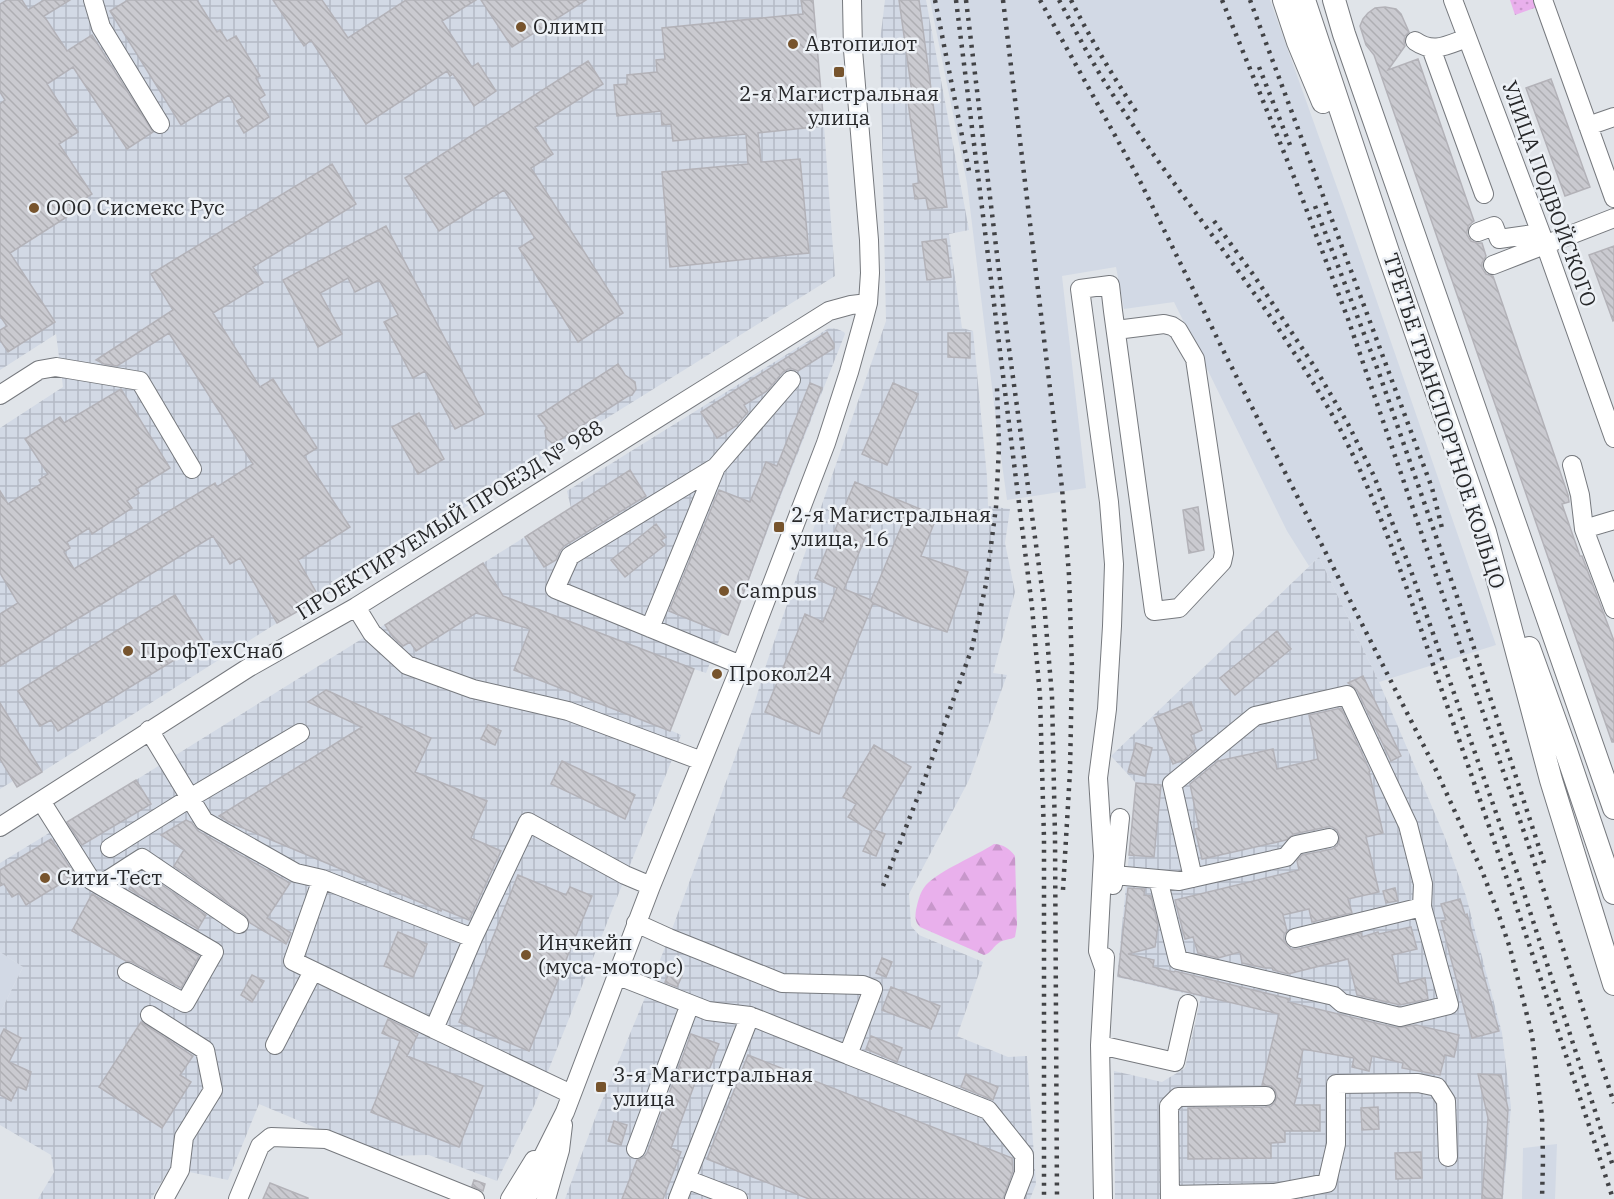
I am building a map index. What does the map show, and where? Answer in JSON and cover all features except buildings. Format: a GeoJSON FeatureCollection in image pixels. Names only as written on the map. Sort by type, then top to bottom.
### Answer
{"type":"FeatureCollection","features":[{"type":"Feature","properties":{"kind":"main road"},"geometry":{"type":"LineString","coordinates":[[1284,0],[1307,64],[1389,255]]}},
{"type":"Feature","properties":{"kind":"main road","name":"ТРЕТЬЕ ТРАНСПОРТНОЕ КОЛЬЦО"},"geometry":{"type":"LineString","coordinates":[[1304,0],[1485,532],[1566,751],[1614,893]]}},
{"type":"Feature","properties":{"kind":"main road","name":"ТРЕТЬЕ ТРАНСПОРТНОЕ КОЛЬЦО"},"geometry":{"type":"LineString","coordinates":[[1334,0],[1614,808]]}},
{"type":"Feature","properties":{"kind":"main road","name":"ТРЕТЬЕ ТРАНСПОРТНОЕ КОЛЬЦО"},"geometry":{"type":"LineString","coordinates":[[1485,532],[1551,780],[1614,984]]}},
{"type":"Feature","properties":{"kind":"street"},"geometry":{"type":"LineString","coordinates":[[93,0],[101,27],[160,124]]}},
{"type":"Feature","properties":{"kind":"street"},"geometry":{"type":"LineString","coordinates":[[527,1199],[541,1160],[564,1114],[636,923],[741,665],[826,443],[868,303],[869,240],[852,0]]}},
{"type":"Feature","properties":{"kind":"street"},"geometry":{"type":"LineString","coordinates":[[1543,0],[1614,198]]}},
{"type":"Feature","properties":{"kind":"street","name":"УЛИЦА ПОДВОЙСКОГО"},"geometry":{"type":"LineString","coordinates":[[1460,3],[1467,38],[1614,438]]}},
{"type":"Feature","properties":{"kind":"street"},"geometry":{"type":"LineString","coordinates":[[1467,38],[1437,48],[1423,45],[1484,194]]}},
{"type":"Feature","properties":{"kind":"street"},"geometry":{"type":"LineString","coordinates":[[1588,126],[1614,117]]}},
{"type":"Feature","properties":{"kind":"street"},"geometry":{"type":"LineString","coordinates":[[1493,266],[1542,239],[1614,218]]}},
{"type":"Feature","properties":{"kind":"street"},"geometry":{"type":"LineString","coordinates":[[1478,232],[1494,226],[1499,240],[1542,239]]}},
{"type":"Feature","properties":{"kind":"street"},"geometry":{"type":"LineString","coordinates":[[1104,968],[1098,951],[1103,856],[1098,778],[1107,697],[1114,564],[1109,502],[1080,288],[1110,285],[1116,330],[1154,611],[1179,608],[1222,562],[1224,553],[1195,359],[1178,330],[1172,326],[1164,324],[1116,330]]}},
{"type":"Feature","properties":{"kind":"street","name":"ПРОЕКТИРУЕМЫЙ ПРОЕЗД № 988"},"geometry":{"type":"LineString","coordinates":[[0,827],[248,668],[356,607],[829,311],[868,303]]}},
{"type":"Feature","properties":{"kind":"street"},"geometry":{"type":"LineString","coordinates":[[0,395],[39,370],[56,367],[140,381],[192,469]]}},
{"type":"Feature","properties":{"kind":"street"},"geometry":{"type":"LineString","coordinates":[[741,665],[555,589],[570,556],[716,467],[791,380]]}},
{"type":"Feature","properties":{"kind":"street"},"geometry":{"type":"LineString","coordinates":[[1572,465],[1580,495],[1584,529],[1614,609]]}},
{"type":"Feature","properties":{"kind":"street"},"geometry":{"type":"LineString","coordinates":[[650,628],[716,467]]}},
{"type":"Feature","properties":{"kind":"street"},"geometry":{"type":"LineString","coordinates":[[1584,529],[1614,520]]}},
{"type":"Feature","properties":{"kind":"street"},"geometry":{"type":"LineString","coordinates":[[356,607],[372,633],[406,665],[472,689],[568,711],[702,761]]}},
{"type":"Feature","properties":{"kind":"street"},"geometry":{"type":"LineString","coordinates":[[1158,879],[1178,960],[1334,996],[1342,1003],[1400,1017],[1449,1005],[1422,907],[1423,884],[1408,825],[1347,696],[1255,716],[1172,784],[1193,878]]}},
{"type":"Feature","properties":{"kind":"street"},"geometry":{"type":"LineString","coordinates":[[149,730],[204,821],[296,873],[322,879],[473,938]]}},
{"type":"Feature","properties":{"kind":"street"},"geometry":{"type":"LineString","coordinates":[[110,848],[300,733]]}},
{"type":"Feature","properties":{"kind":"street"},"geometry":{"type":"LineString","coordinates":[[40,801],[91,880],[214,952],[185,1003],[127,972]]}},
{"type":"Feature","properties":{"kind":"street"},"geometry":{"type":"LineString","coordinates":[[1103,1199],[1100,1045],[1104,968],[1120,818]]}},
{"type":"Feature","properties":{"kind":"street"},"geometry":{"type":"LineString","coordinates":[[434,1029],[473,938],[528,822],[625,875],[651,886]]}},
{"type":"Feature","properties":{"kind":"street"},"geometry":{"type":"LineString","coordinates":[[1114,875],[1179,881],[1286,857],[1296,845],[1329,838]]}},
{"type":"Feature","properties":{"kind":"street"},"geometry":{"type":"LineString","coordinates":[[100,885],[142,858],[239,924]]}},
{"type":"Feature","properties":{"kind":"street"},"geometry":{"type":"LineString","coordinates":[[322,879],[293,962],[571,1094]]}},
{"type":"Feature","properties":{"kind":"street"},"geometry":{"type":"LineString","coordinates":[[1295,938],[1422,907]]}},
{"type":"Feature","properties":{"kind":"street"},"geometry":{"type":"LineString","coordinates":[[636,923],[782,983],[863,986],[873,989],[848,1055]]}},
{"type":"Feature","properties":{"kind":"street"},"geometry":{"type":"LineString","coordinates":[[275,1045],[313,971]]}},
{"type":"Feature","properties":{"kind":"street"},"geometry":{"type":"LineString","coordinates":[[616,975],[708,1011],[750,1016],[988,1110],[1024,1155],[1024,1173],[1014,1199]]}},
{"type":"Feature","properties":{"kind":"street"},"geometry":{"type":"LineString","coordinates":[[636,1149],[690,1004]]}},
{"type":"Feature","properties":{"kind":"street"},"geometry":{"type":"LineString","coordinates":[[1100,1045],[1175,1062],[1188,1004]]}},
{"type":"Feature","properties":{"kind":"street"},"geometry":{"type":"LineString","coordinates":[[150,1015],[205,1050],[213,1090],[184,1137],[180,1170],[164,1199]]}},
{"type":"Feature","properties":{"kind":"street"},"geometry":{"type":"LineString","coordinates":[[678,1199],[750,1016]]}},
{"type":"Feature","properties":{"kind":"street"},"geometry":{"type":"LineString","coordinates":[[1266,1096],[1178,1097],[1169,1106],[1170,1197],[1274,1193],[1327,1183],[1336,1144],[1336,1084],[1418,1083],[1437,1087],[1446,1101],[1448,1157]]}},
{"type":"Feature","properties":{"kind":"street"},"geometry":{"type":"LineString","coordinates":[[510,1199],[564,1114]]}},
{"type":"Feature","properties":{"kind":"street"},"geometry":{"type":"LineString","coordinates":[[546,1199],[560,1150],[564,1114]]}},
{"type":"Feature","properties":{"kind":"street"},"geometry":{"type":"LineString","coordinates":[[238,1199],[260,1146],[271,1137],[326,1139],[468,1198]]}},
{"type":"Feature","properties":{"kind":"street"},"geometry":{"type":"LineString","coordinates":[[686,1179],[738,1199]]}},
{"type":"Feature","properties":{"kind":"shaded area"},"geometry":{"type":"Polygon","coordinates":[[[0,0],[813,0],[835,276],[42,772],[17,787],[13,781],[0,789],[0,428],[63,387],[56,334],[0,370],[0,0]]]}},
{"type":"Feature","properties":{"kind":"shaded area"},"geometry":{"type":"Polygon","coordinates":[[[885,0],[926,0],[969,230],[949,234],[962,328],[973,331],[988,506],[1010,509],[1005,543],[1015,592],[993,673],[1007,675],[969,780],[909,894],[911,926],[919,935],[983,962],[957,1036],[1008,1057],[1027,1056],[1036,1184],[1030,1199],[565,1199],[597,1113],[671,932],[753,708],[886,321],[880,41],[885,0]]]}},
{"type":"Feature","properties":{"kind":"shaded area"},"geometry":{"type":"Polygon","coordinates":[[[930,0],[1270,0],[1496,645],[1379,682],[1319,557],[1309,566],[1287,531],[1174,302],[1124,309],[1116,267],[1062,276],[1086,488],[1007,500],[967,183],[930,0]]]}},
{"type":"Feature","properties":{"kind":"shaded area"},"geometry":{"type":"Polygon","coordinates":[[[829,328],[837,329],[845,334],[728,635],[722,633],[706,673],[694,669],[670,730],[681,735],[675,752],[535,1104],[497,1181],[429,1155],[383,1156],[259,1104],[228,1180],[170,1168],[151,1199],[38,1199],[54,1172],[51,1155],[0,1125],[0,1013],[23,967],[0,952],[0,863],[571,508],[567,491],[829,328]]]}},
{"type":"Feature","properties":{"kind":"shaded area"},"geometry":{"type":"Polygon","coordinates":[[[1319,557],[1379,682],[1444,835],[1466,896],[1502,1033],[1511,1107],[1503,1199],[1115,1199],[1114,1071],[1162,1082],[1185,1068],[1201,997],[1117,977],[1136,783],[1111,756],[1319,557]]]}},
{"type":"Feature","properties":{"kind":"shaded area"},"geometry":{"type":"Polygon","coordinates":[[[0,952],[23,967],[0,1013],[0,952]]]}},
{"type":"Feature","properties":{"kind":"shaded area"},"geometry":{"type":"Polygon","coordinates":[[[1557,1144],[1555,1199],[1522,1199],[1523,1148],[1557,1144]]]}},
{"type":"Feature","properties":{"kind":"green space"},"geometry":{"type":"Polygon","coordinates":[[[1510,0],[1534,0],[1537,7],[1515,15],[1510,0]]]}},
{"type":"Feature","properties":{"kind":"green space"},"geometry":{"type":"Polygon","coordinates":[[[994,844],[1006,847],[1015,856],[1017,925],[1015,937],[1000,942],[984,955],[920,927],[916,921],[916,913],[922,891],[932,879],[994,844]]]}},
{"type":"Feature","properties":{"kind":"railway"},"geometry":{"type":"LineString","coordinates":[[935,0],[970,176]]}},
{"type":"Feature","properties":{"kind":"railway"},"geometry":{"type":"LineString","coordinates":[[956,0],[1032,607],[1040,696],[1044,838],[1044,1199]]}},
{"type":"Feature","properties":{"kind":"railway"},"geometry":{"type":"LineString","coordinates":[[966,0],[1004,312],[1044,603],[1052,696],[1057,1199]]}},
{"type":"Feature","properties":{"kind":"railway"},"geometry":{"type":"LineString","coordinates":[[1003,0],[1062,488],[1069,575],[1072,669],[1070,771],[1063,890]]}},
{"type":"Feature","properties":{"kind":"railway"},"geometry":{"type":"LineString","coordinates":[[1040,0],[1138,177],[1435,768],[1482,871],[1510,948],[1532,1035],[1542,1117],[1542,1199]]}},
{"type":"Feature","properties":{"kind":"railway"},"geometry":{"type":"LineString","coordinates":[[1059,0],[1095,67],[1122,108],[1303,366],[1341,431],[1373,499],[1512,894],[1613,1199]]}},
{"type":"Feature","properties":{"kind":"railway"},"geometry":{"type":"LineString","coordinates":[[1071,0],[1103,59],[1139,116]]}},
{"type":"Feature","properties":{"kind":"railway"},"geometry":{"type":"LineString","coordinates":[[1222,0],[1296,182],[1348,319],[1537,870],[1614,1103]]}},
{"type":"Feature","properties":{"kind":"railway"},"geometry":{"type":"LineString","coordinates":[[1250,0],[1432,488],[1443,532]]}},
{"type":"Feature","properties":{"kind":"railway"},"geometry":{"type":"LineString","coordinates":[[1259,67],[1290,145]]}},
{"type":"Feature","properties":{"kind":"railway"},"geometry":{"type":"LineString","coordinates":[[1315,206],[1379,373],[1462,611],[1545,866]]}},
{"type":"Feature","properties":{"kind":"railway"},"geometry":{"type":"LineString","coordinates":[[1214,221],[1255,277],[1314,366],[1348,424],[1374,476],[1410,568],[1519,878],[1614,1169]]}},
{"type":"Feature","properties":{"kind":"railway"},"geometry":{"type":"LineString","coordinates":[[883,886],[972,648],[986,584],[996,507],[999,447],[997,388]]}},
{"type":"Feature","properties":{"kind":"place","name":"Олимп"},"geometry":{"type":"Point","coordinates":[521,27]}},
{"type":"Feature","properties":{"kind":"place","name":"Автопилот"},"geometry":{"type":"Point","coordinates":[793,44]}},
{"type":"Feature","properties":{"kind":"place","name":"2-я Магистральная улица"},"geometry":{"type":"Point","coordinates":[839,72]}},
{"type":"Feature","properties":{"kind":"place","name":"ООО Сисмекс Рус"},"geometry":{"type":"Point","coordinates":[34,208]}},
{"type":"Feature","properties":{"kind":"place","name":"2-я Магистральная улица, 16"},"geometry":{"type":"Point","coordinates":[779,527]}},
{"type":"Feature","properties":{"kind":"place","name":"Campus"},"geometry":{"type":"Point","coordinates":[724,591]}},
{"type":"Feature","properties":{"kind":"place","name":"ПрофТехСнаб"},"geometry":{"type":"Point","coordinates":[128,651]}},
{"type":"Feature","properties":{"kind":"place","name":"Прокол24"},"geometry":{"type":"Point","coordinates":[717,674]}},
{"type":"Feature","properties":{"kind":"place","name":"Сити-Тест"},"geometry":{"type":"Point","coordinates":[45,878]}},
{"type":"Feature","properties":{"kind":"place","name":"Инчкейп (муса-моторс)"},"geometry":{"type":"Point","coordinates":[526,955]}},
{"type":"Feature","properties":{"kind":"place","name":"3-я Магистральная улица"},"geometry":{"type":"Point","coordinates":[601,1087]}}]}
